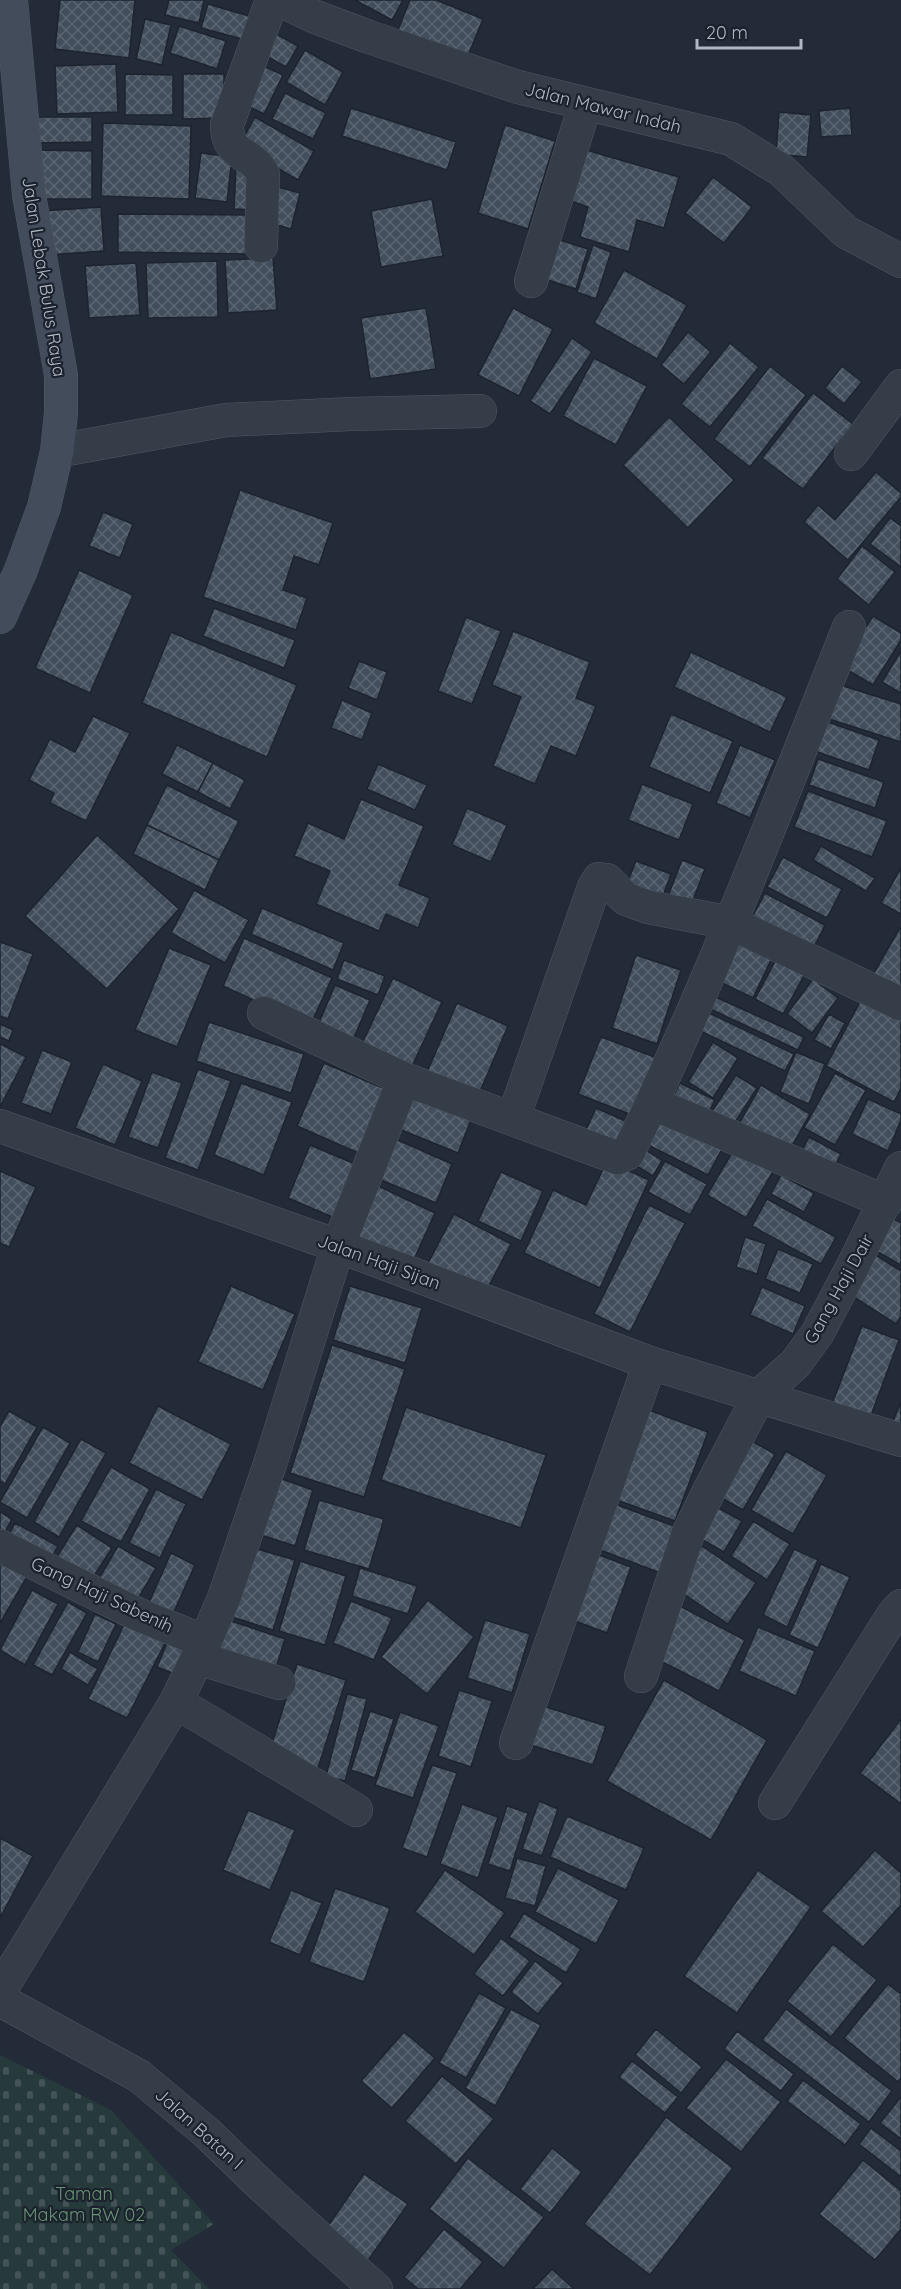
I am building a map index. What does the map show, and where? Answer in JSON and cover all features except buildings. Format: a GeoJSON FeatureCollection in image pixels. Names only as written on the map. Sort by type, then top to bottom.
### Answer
{"type":"FeatureCollection","features":[{"type":"Feature","properties":{"kind":"main road","name":"Jalan Lebak Bulus Raya"},"geometry":{"type":"LineString","coordinates":[[0,617],[21,570],[44,507],[57,451],[62,375],[29,195],[11,0]]}},
{"type":"Feature","properties":{"kind":"street"},"geometry":{"type":"LineString","coordinates":[[261,246],[263,174],[259,166],[233,148],[227,138],[227,125],[272,0]]}},
{"type":"Feature","properties":{"kind":"street","name":"Jalan Mawar Indah"},"geometry":{"type":"LineString","coordinates":[[280,0],[313,16],[518,87],[730,139],[781,170],[846,232],[901,261]]}},
{"type":"Feature","properties":{"kind":"street"},"geometry":{"type":"LineString","coordinates":[[531,281],[585,105]]}},
{"type":"Feature","properties":{"kind":"street"},"geometry":{"type":"LineString","coordinates":[[851,453],[901,386]]}},
{"type":"Feature","properties":{"kind":"street"},"geometry":{"type":"LineString","coordinates":[[57,451],[226,420],[480,411]]}},
{"type":"Feature","properties":{"kind":"street"},"geometry":{"type":"LineString","coordinates":[[264,1013],[404,1079],[618,1158],[628,1153],[731,923],[849,627]]}},
{"type":"Feature","properties":{"kind":"street"},"geometry":{"type":"LineString","coordinates":[[513,1119],[594,887],[599,879],[607,880],[626,899],[648,907],[731,923],[901,1004]]}},
{"type":"Feature","properties":{"kind":"street"},"geometry":{"type":"LineString","coordinates":[[0,1991],[176,1702],[201,1650],[224,1598],[262,1486],[338,1246],[404,1079]]}},
{"type":"Feature","properties":{"kind":"street"},"geometry":{"type":"LineString","coordinates":[[652,1103],[886,1202]]}},
{"type":"Feature","properties":{"kind":"street","name":"Jalan Haji Sijan"},"geometry":{"type":"LineString","coordinates":[[0,1126],[338,1246],[650,1363],[901,1440]]}},
{"type":"Feature","properties":{"kind":"street","name":"Gang Haji Dair"},"geometry":{"type":"LineString","coordinates":[[759,1396],[795,1364],[817,1334],[886,1202],[901,1168]]}},
{"type":"Feature","properties":{"kind":"street"},"geometry":{"type":"LineString","coordinates":[[516,1743],[650,1363]]}},
{"type":"Feature","properties":{"kind":"street"},"geometry":{"type":"LineString","coordinates":[[640,1676],[688,1534],[759,1396]]}},
{"type":"Feature","properties":{"kind":"street","name":"Gang Haji Sabenih"},"geometry":{"type":"LineString","coordinates":[[0,1546],[137,1614],[201,1650],[279,1683]]}},
{"type":"Feature","properties":{"kind":"street"},"geometry":{"type":"LineString","coordinates":[[776,1803],[893,1615],[901,1606]]}},
{"type":"Feature","properties":{"kind":"street"},"geometry":{"type":"LineString","coordinates":[[176,1702],[356,1810]]}},
{"type":"Feature","properties":{"kind":"street","name":"Jalan Batan I"},"geometry":{"type":"LineString","coordinates":[[0,2000],[139,2076],[206,2132],[376,2289]]}},
{"type":"Feature","properties":{"kind":"green space","name":"Taman Makam RW 02"},"geometry":{"type":"Polygon","coordinates":[[[0,2055],[111,2110],[214,2224],[171,2250],[209,2289],[0,2289],[0,2055]]]}}]}
